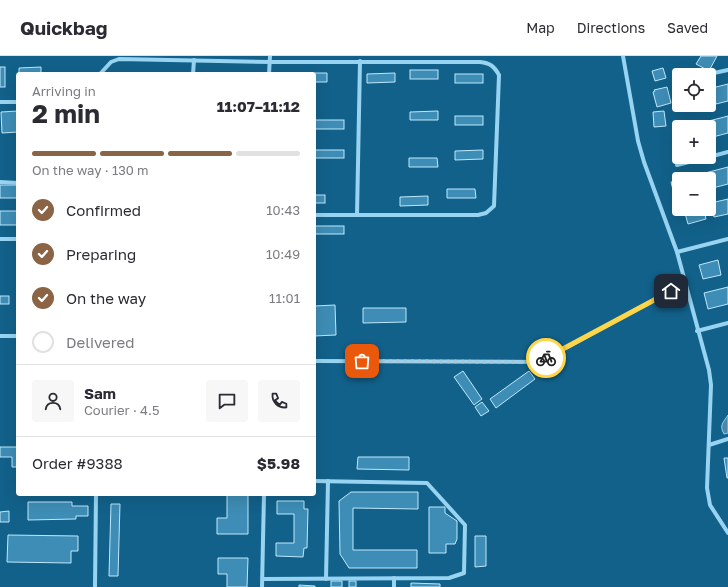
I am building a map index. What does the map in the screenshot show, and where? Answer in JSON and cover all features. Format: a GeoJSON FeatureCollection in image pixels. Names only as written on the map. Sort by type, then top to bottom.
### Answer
{"type":"FeatureCollection","features":[{"type":"Feature","properties":{"kind":"street"},"geometry":{"type":"LineString","coordinates":[[269,72],[270,56]]}},
{"type":"Feature","properties":{"kind":"street"},"geometry":{"type":"LineString","coordinates":[[623,56],[638,140],[644,162],[677,252],[709,370],[711,385],[707,488],[710,505],[728,533]]}},
{"type":"Feature","properties":{"kind":"street"},"geometry":{"type":"LineString","coordinates":[[102,72],[111,62],[124,57],[270,62],[488,62],[495,68],[499,75],[494,206],[486,213],[478,215],[316,215]]}},
{"type":"Feature","properties":{"kind":"street"},"geometry":{"type":"LineString","coordinates":[[193,72],[194,60]]}},
{"type":"Feature","properties":{"kind":"street"},"geometry":{"type":"LineString","coordinates":[[357,215],[360,61]]}},
{"type":"Feature","properties":{"kind":"street"},"geometry":{"type":"LineString","coordinates":[[716,73],[728,70]]}},
{"type":"Feature","properties":{"kind":"street"},"geometry":{"type":"LineString","coordinates":[[0,102],[16,102]]}},
{"type":"Feature","properties":{"kind":"street"},"geometry":{"type":"LineString","coordinates":[[716,155],[728,152]]}},
{"type":"Feature","properties":{"kind":"street"},"geometry":{"type":"LineString","coordinates":[[677,165],[681,164]]}},
{"type":"Feature","properties":{"kind":"street"},"geometry":{"type":"LineString","coordinates":[[0,182],[16,183]]}},
{"type":"Feature","properties":{"kind":"street"},"geometry":{"type":"LineString","coordinates":[[0,239],[16,239]]}},
{"type":"Feature","properties":{"kind":"street"},"geometry":{"type":"LineString","coordinates":[[677,252],[728,239]]}},
{"type":"Feature","properties":{"kind":"street"},"geometry":{"type":"LineString","coordinates":[[316,361],[540,362],[685,283]]}},
{"type":"Feature","properties":{"kind":"street"},"geometry":{"type":"LineString","coordinates":[[698,331],[728,323]]}},
{"type":"Feature","properties":{"kind":"street"},"geometry":{"type":"LineString","coordinates":[[0,336],[16,336]]}},
{"type":"Feature","properties":{"kind":"street"},"geometry":{"type":"LineString","coordinates":[[709,445],[728,439]]}},
{"type":"Feature","properties":{"kind":"street"},"geometry":{"type":"LineString","coordinates":[[263,579],[449,578],[464,573],[465,525],[427,483],[316,481]]}},
{"type":"Feature","properties":{"kind":"street"},"geometry":{"type":"LineString","coordinates":[[326,579],[328,481]]}},
{"type":"Feature","properties":{"kind":"street"},"geometry":{"type":"LineString","coordinates":[[95,587],[96,496]]}},
{"type":"Feature","properties":{"kind":"street"},"geometry":{"type":"LineString","coordinates":[[262,587],[264,496]]}},
{"type":"Feature","properties":{"kind":"street"},"geometry":{"type":"LineString","coordinates":[[394,578],[394,587]]}},
{"type":"Feature","properties":{"kind":"water"},"geometry":{"type":"Polygon","coordinates":[[[728,415],[728,433],[724,434],[722,426],[728,415]]]}},
{"type":"Feature","properties":{"kind":"building"},"geometry":{"type":"Polygon","coordinates":[[[701,56],[717,56],[711,68],[703,68],[696,64],[701,56]]]}},
{"type":"Feature","properties":{"kind":"building"},"geometry":{"type":"Polygon","coordinates":[[[0,67],[5,67],[5,87],[0,87],[0,67]]]}},
{"type":"Feature","properties":{"kind":"building"},"geometry":{"type":"Polygon","coordinates":[[[41,67],[41,72],[19,72],[19,68],[41,67]]]}},
{"type":"Feature","properties":{"kind":"building"},"geometry":{"type":"Polygon","coordinates":[[[663,68],[666,78],[655,81],[652,71],[663,68]]]}},
{"type":"Feature","properties":{"kind":"building"},"geometry":{"type":"Polygon","coordinates":[[[410,70],[438,70],[438,79],[410,79],[410,70]]]}},
{"type":"Feature","properties":{"kind":"building"},"geometry":{"type":"Polygon","coordinates":[[[316,73],[327,73],[327,82],[316,82],[316,73]]]}},
{"type":"Feature","properties":{"kind":"building"},"geometry":{"type":"Polygon","coordinates":[[[395,73],[395,82],[367,83],[367,74],[395,73]]]}},
{"type":"Feature","properties":{"kind":"building"},"geometry":{"type":"Polygon","coordinates":[[[455,74],[483,74],[483,83],[455,83],[455,74]]]}},
{"type":"Feature","properties":{"kind":"building"},"geometry":{"type":"Polygon","coordinates":[[[728,84],[728,101],[716,104],[716,87],[728,84]]]}},
{"type":"Feature","properties":{"kind":"building"},"geometry":{"type":"Polygon","coordinates":[[[667,87],[671,103],[657,107],[653,92],[655,91],[654,90],[667,87]]]}},
{"type":"Feature","properties":{"kind":"building"},"geometry":{"type":"Polygon","coordinates":[[[16,111],[16,132],[2,133],[1,112],[16,111]]]}},
{"type":"Feature","properties":{"kind":"building"},"geometry":{"type":"Polygon","coordinates":[[[438,111],[438,120],[410,120],[410,112],[438,111]]]}},
{"type":"Feature","properties":{"kind":"building"},"geometry":{"type":"Polygon","coordinates":[[[664,111],[666,126],[654,127],[653,112],[664,111]]]}},
{"type":"Feature","properties":{"kind":"building"},"geometry":{"type":"Polygon","coordinates":[[[455,116],[483,116],[483,125],[455,125],[455,116]]]}},
{"type":"Feature","properties":{"kind":"building"},"geometry":{"type":"Polygon","coordinates":[[[728,116],[728,133],[716,136],[716,120],[713,120],[728,116]]]}},
{"type":"Feature","properties":{"kind":"building"},"geometry":{"type":"Polygon","coordinates":[[[316,120],[344,120],[344,129],[316,129],[316,120]]]}},
{"type":"Feature","properties":{"kind":"building"},"geometry":{"type":"Polygon","coordinates":[[[316,150],[344,150],[344,158],[316,158],[316,150]]]}},
{"type":"Feature","properties":{"kind":"building"},"geometry":{"type":"Polygon","coordinates":[[[483,150],[483,159],[455,160],[455,151],[483,150]]]}},
{"type":"Feature","properties":{"kind":"building"},"geometry":{"type":"Polygon","coordinates":[[[409,158],[437,158],[438,167],[409,167],[409,158]]]}},
{"type":"Feature","properties":{"kind":"building"},"geometry":{"type":"Polygon","coordinates":[[[728,167],[728,184],[716,187],[716,172],[709,172],[728,167]]]}},
{"type":"Feature","properties":{"kind":"building"},"geometry":{"type":"Polygon","coordinates":[[[0,185],[16,185],[16,198],[0,198],[0,185]]]}},
{"type":"Feature","properties":{"kind":"building"},"geometry":{"type":"Polygon","coordinates":[[[447,189],[475,189],[476,198],[447,198],[447,189]]]}},
{"type":"Feature","properties":{"kind":"building"},"geometry":{"type":"Polygon","coordinates":[[[316,195],[325,195],[325,203],[316,203],[316,195]]]}},
{"type":"Feature","properties":{"kind":"building"},"geometry":{"type":"Polygon","coordinates":[[[428,196],[428,205],[400,206],[400,197],[428,196]]]}},
{"type":"Feature","properties":{"kind":"building"},"geometry":{"type":"Polygon","coordinates":[[[728,199],[728,214],[714,217],[716,216],[716,202],[728,199]]]}},
{"type":"Feature","properties":{"kind":"building"},"geometry":{"type":"Polygon","coordinates":[[[0,211],[16,211],[16,225],[0,225],[0,211]]]}},
{"type":"Feature","properties":{"kind":"building"},"geometry":{"type":"Polygon","coordinates":[[[686,216],[705,216],[706,219],[688,224],[686,216]]]}},
{"type":"Feature","properties":{"kind":"building"},"geometry":{"type":"Polygon","coordinates":[[[316,226],[344,226],[344,234],[316,234],[316,226]]]}},
{"type":"Feature","properties":{"kind":"building"},"geometry":{"type":"Polygon","coordinates":[[[718,260],[721,275],[703,279],[699,265],[718,260]]]}},
{"type":"Feature","properties":{"kind":"building"},"geometry":{"type":"Polygon","coordinates":[[[728,287],[728,304],[708,309],[704,293],[728,287]]]}},
{"type":"Feature","properties":{"kind":"building"},"geometry":{"type":"Polygon","coordinates":[[[0,296],[9,296],[9,304],[0,304],[0,296]]]}},
{"type":"Feature","properties":{"kind":"building"},"geometry":{"type":"Polygon","coordinates":[[[335,305],[336,335],[316,336],[316,306],[335,305]]]}},
{"type":"Feature","properties":{"kind":"building"},"geometry":{"type":"Polygon","coordinates":[[[363,308],[406,308],[406,322],[363,323],[363,308]]]}},
{"type":"Feature","properties":{"kind":"building"},"geometry":{"type":"Polygon","coordinates":[[[463,371],[482,399],[474,405],[454,377],[463,371]]]}},
{"type":"Feature","properties":{"kind":"building"},"geometry":{"type":"Polygon","coordinates":[[[529,371],[535,379],[496,408],[490,399],[529,371]]]}},
{"type":"Feature","properties":{"kind":"building"},"geometry":{"type":"Polygon","coordinates":[[[482,402],[489,411],[481,416],[475,407],[482,402]]]}},
{"type":"Feature","properties":{"kind":"building"},"geometry":{"type":"Polygon","coordinates":[[[0,447],[16,447],[16,467],[12,467],[12,457],[0,457],[0,447]]]}},
{"type":"Feature","properties":{"kind":"building"},"geometry":{"type":"Polygon","coordinates":[[[358,457],[409,457],[409,470],[357,469],[358,457]]]}},
{"type":"Feature","properties":{"kind":"building"},"geometry":{"type":"Polygon","coordinates":[[[724,458],[728,458],[728,478],[727,478],[724,458]]]}},
{"type":"Feature","properties":{"kind":"building"},"geometry":{"type":"Polygon","coordinates":[[[351,492],[418,492],[418,509],[353,508],[353,550],[417,550],[417,568],[349,568],[340,554],[339,501],[351,492]]]}},
{"type":"Feature","properties":{"kind":"building"},"geometry":{"type":"Polygon","coordinates":[[[227,496],[248,496],[248,534],[217,534],[217,518],[227,518],[227,496]]]}},
{"type":"Feature","properties":{"kind":"building"},"geometry":{"type":"Polygon","coordinates":[[[277,501],[304,501],[304,509],[308,509],[307,548],[304,548],[303,557],[276,556],[276,543],[294,543],[294,514],[277,514],[277,501]]]}},
{"type":"Feature","properties":{"kind":"building"},"geometry":{"type":"Polygon","coordinates":[[[28,502],[72,502],[72,506],[88,506],[88,516],[76,516],[76,519],[28,520],[28,502]]]}},
{"type":"Feature","properties":{"kind":"building"},"geometry":{"type":"Polygon","coordinates":[[[111,504],[120,504],[118,576],[109,576],[111,504]]]}},
{"type":"Feature","properties":{"kind":"building"},"geometry":{"type":"Polygon","coordinates":[[[429,507],[445,507],[445,513],[457,521],[457,539],[455,544],[446,544],[446,553],[429,553],[429,507]]]}},
{"type":"Feature","properties":{"kind":"building"},"geometry":{"type":"Polygon","coordinates":[[[9,511],[9,522],[0,522],[0,512],[9,511]]]}},
{"type":"Feature","properties":{"kind":"building"},"geometry":{"type":"Polygon","coordinates":[[[8,535],[78,536],[78,551],[71,551],[71,563],[7,562],[8,535]]]}},
{"type":"Feature","properties":{"kind":"building"},"geometry":{"type":"Polygon","coordinates":[[[475,536],[486,536],[486,566],[475,567],[475,536]]]}},
{"type":"Feature","properties":{"kind":"building"},"geometry":{"type":"Polygon","coordinates":[[[218,558],[248,558],[247,587],[227,587],[227,574],[218,574],[218,558]]]}},
{"type":"Feature","properties":{"kind":"building"},"geometry":{"type":"Polygon","coordinates":[[[331,581],[342,581],[342,587],[331,587],[331,581]]]}},
{"type":"Feature","properties":{"kind":"building"},"geometry":{"type":"Polygon","coordinates":[[[349,581],[356,581],[356,587],[349,587],[349,581]]]}},
{"type":"Feature","properties":{"kind":"building"},"geometry":{"type":"Polygon","coordinates":[[[411,583],[440,584],[440,587],[411,587],[411,583]]]}},
{"type":"Feature","properties":{"kind":"building"},"geometry":{"type":"Polygon","coordinates":[[[299,585],[315,586],[315,587],[299,587],[299,585]]]}},
{"type":"Feature","properties":{"kind":"way so far"},"geometry":{"type":"LineString","coordinates":[[362,361],[540,362],[546,358]]}},
{"type":"Feature","properties":{"kind":"route"},"geometry":{"type":"LineString","coordinates":[[546,358],[671,291]]}}]}
